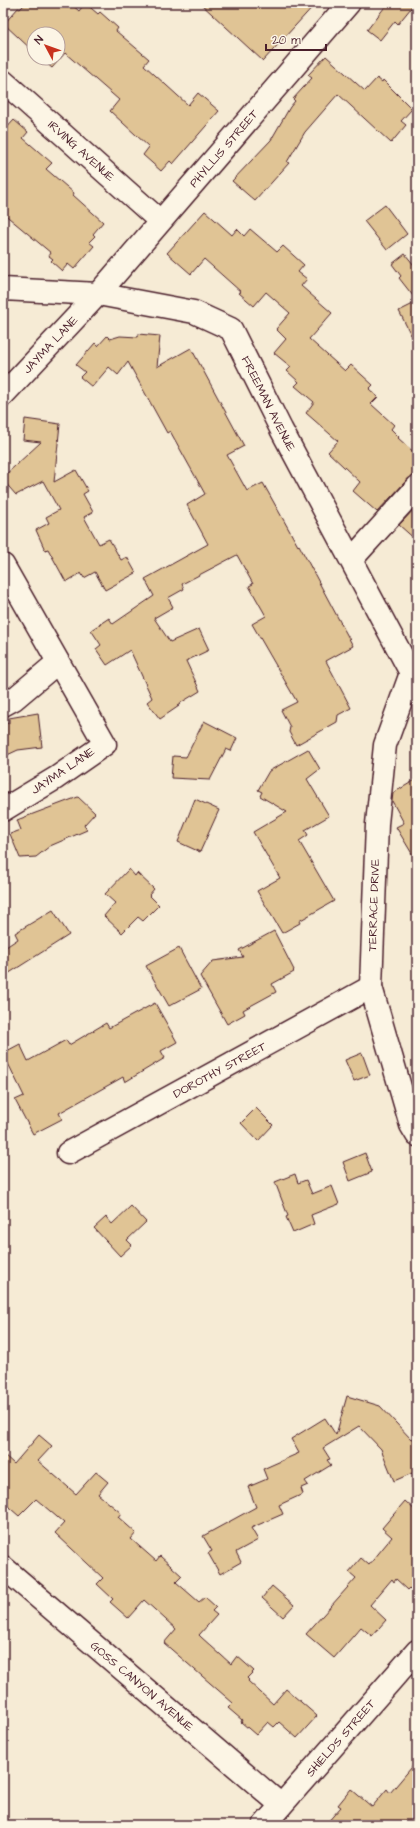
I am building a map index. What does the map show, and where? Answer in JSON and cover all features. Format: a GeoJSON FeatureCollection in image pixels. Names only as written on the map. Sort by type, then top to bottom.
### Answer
{"type":"FeatureCollection","features":[{"type":"Feature","properties":{"kind":"street","name":"PHYLLIS STREET"},"geometry":{"type":"LineString","coordinates":[[98,294],[349,3]]}},
{"type":"Feature","properties":{"kind":"street","name":"IRVING AVENUE"},"geometry":{"type":"LineString","coordinates":[[3,81],[160,221]]}},
{"type":"Feature","properties":{"kind":"street","name":"FREEMAN AVENUE"},"geometry":{"type":"LineString","coordinates":[[3,289],[98,294],[194,312],[231,328],[281,429],[352,559],[414,678]]}},
{"type":"Feature","properties":{"kind":"street","name":"JAYMA LANE"},"geometry":{"type":"LineString","coordinates":[[3,395],[98,294]]}},
{"type":"Feature","properties":{"kind":"street"},"geometry":{"type":"LineString","coordinates":[[352,559],[417,487]]}},
{"type":"Feature","properties":{"kind":"street","name":"JAYMA LANE"},"geometry":{"type":"LineString","coordinates":[[3,565],[105,744],[56,778],[3,810]]}},
{"type":"Feature","properties":{"kind":"street"},"geometry":{"type":"LineString","coordinates":[[3,705],[14,699],[58,662]]}},
{"type":"Feature","properties":{"kind":"street","name":"TERRACE DRIVE"},"geometry":{"type":"LineString","coordinates":[[414,678],[385,745],[377,824],[371,988],[410,1125],[417,1135]]}},
{"type":"Feature","properties":{"kind":"street","name":"DOROTHY STREET"},"geometry":{"type":"LineString","coordinates":[[68,1152],[371,988]]}},
{"type":"Feature","properties":{"kind":"street","name":"GOSS CANYON AVENUE"},"geometry":{"type":"LineString","coordinates":[[3,1567],[281,1805]]}},
{"type":"Feature","properties":{"kind":"street","name":"SHIELDS STREET"},"geometry":{"type":"LineString","coordinates":[[264,1825],[417,1651]]}},
{"type":"Feature","properties":{"kind":"building"},"geometry":{"type":"Polygon","coordinates":[[[26,3],[70,3],[79,11],[85,3],[98,14],[100,12],[118,28],[116,31],[149,59],[144,65],[188,105],[198,93],[219,111],[173,164],[170,161],[161,171],[143,155],[149,147],[110,111],[119,100],[66,54],[66,26],[26,26],[26,45],[4,24],[18,8],[20,9],[26,3]]]}},
{"type":"Feature","properties":{"kind":"building"},"geometry":{"type":"Polygon","coordinates":[[[200,3],[316,3],[263,61],[200,3]]]}},
{"type":"Feature","properties":{"kind":"building"},"geometry":{"type":"Polygon","coordinates":[[[388,3],[415,3],[398,24],[395,21],[380,40],[367,30],[388,3]]]}},
{"type":"Feature","properties":{"kind":"building"},"geometry":{"type":"Polygon","coordinates":[[[326,56],[365,91],[377,78],[382,82],[383,80],[412,109],[401,121],[406,125],[391,143],[338,94],[305,132],[287,162],[289,163],[255,201],[232,181],[271,140],[295,101],[293,99],[312,78],[308,75],[326,56]]]}},
{"type":"Feature","properties":{"kind":"building"},"geometry":{"type":"Polygon","coordinates":[[[14,120],[28,132],[23,138],[52,163],[46,169],[74,193],[73,195],[103,222],[93,234],[95,236],[89,242],[94,246],[74,269],[68,264],[62,271],[51,261],[53,259],[49,256],[51,253],[3,213],[3,132],[14,120]]]}},
{"type":"Feature","properties":{"kind":"building"},"geometry":{"type":"Polygon","coordinates":[[[385,205],[407,234],[387,250],[364,221],[385,205]]]}},
{"type":"Feature","properties":{"kind":"building"},"geometry":{"type":"Polygon","coordinates":[[[205,211],[232,235],[237,229],[244,236],[250,229],[277,252],[283,246],[304,265],[298,272],[307,279],[301,286],[332,313],[309,339],[345,371],[351,365],[373,385],[369,389],[378,397],[371,404],[394,425],[391,429],[399,437],[398,438],[417,455],[417,475],[408,479],[377,512],[353,491],[360,482],[328,452],[338,441],[306,413],[314,402],[295,386],[299,382],[287,371],[291,367],[274,353],[286,339],[276,329],[290,313],[266,292],[254,306],[239,293],[241,292],[204,259],[191,274],[167,253],[205,211]]]}},
{"type":"Feature","properties":{"kind":"building"},"geometry":{"type":"Polygon","coordinates":[[[405,254],[414,265],[417,262],[417,301],[399,278],[401,276],[392,264],[405,254]]]}},
{"type":"Feature","properties":{"kind":"building"},"geometry":{"type":"Polygon","coordinates":[[[417,302],[417,347],[399,311],[417,302]]]}},
{"type":"Feature","properties":{"kind":"building"},"geometry":{"type":"Polygon","coordinates":[[[138,334],[160,336],[157,367],[191,348],[244,446],[227,455],[247,491],[263,483],[298,546],[299,545],[353,646],[326,661],[351,708],[338,715],[337,722],[296,745],[289,732],[290,727],[281,710],[297,702],[252,624],[266,616],[249,586],[253,584],[237,555],[182,584],[184,589],[168,598],[173,607],[154,618],[170,642],[199,629],[209,650],[186,661],[200,691],[177,705],[179,706],[160,719],[147,702],[152,698],[130,650],[107,665],[96,649],[101,645],[91,630],[109,618],[113,624],[154,596],[145,579],[208,544],[187,505],[205,494],[170,431],[167,433],[128,362],[118,375],[109,367],[92,387],[80,377],[85,372],[76,365],[95,343],[98,346],[107,336],[110,339],[120,336],[138,337],[138,334]]]}},
{"type":"Feature","properties":{"kind":"building"},"geometry":{"type":"Polygon","coordinates":[[[25,419],[60,424],[54,482],[76,470],[88,491],[83,494],[93,512],[84,517],[99,544],[109,539],[121,560],[127,557],[136,573],[105,590],[95,572],[84,578],[81,573],[66,582],[48,549],[45,550],[36,530],[49,523],[46,517],[59,510],[43,481],[16,495],[3,480],[3,477],[41,442],[23,440],[25,419]]]}},
{"type":"Feature","properties":{"kind":"building"},"geometry":{"type":"Polygon","coordinates":[[[417,506],[417,541],[399,525],[417,506]]]}},
{"type":"Feature","properties":{"kind":"building"},"geometry":{"type":"Polygon","coordinates":[[[38,713],[42,747],[18,750],[3,757],[3,724],[9,723],[9,718],[38,713]]]}},
{"type":"Feature","properties":{"kind":"building"},"geometry":{"type":"Polygon","coordinates":[[[204,721],[237,738],[231,751],[226,749],[210,780],[171,778],[173,756],[186,757],[204,721]]]}},
{"type":"Feature","properties":{"kind":"building"},"geometry":{"type":"Polygon","coordinates":[[[308,749],[320,769],[307,779],[329,816],[305,830],[308,835],[299,841],[334,901],[299,921],[300,923],[282,933],[257,891],[280,878],[253,832],[287,812],[260,796],[262,792],[258,790],[269,771],[308,749]]]}},
{"type":"Feature","properties":{"kind":"building"},"geometry":{"type":"Polygon","coordinates":[[[417,779],[417,862],[396,827],[404,823],[392,801],[393,793],[417,779]]]}},
{"type":"Feature","properties":{"kind":"building"},"geometry":{"type":"Polygon","coordinates":[[[78,797],[95,813],[84,825],[87,830],[50,846],[36,857],[20,858],[10,834],[21,830],[17,820],[78,797]]]}},
{"type":"Feature","properties":{"kind":"building"},"geometry":{"type":"Polygon","coordinates":[[[195,799],[219,810],[200,852],[178,842],[195,799]]]}},
{"type":"Feature","properties":{"kind":"building"},"geometry":{"type":"Polygon","coordinates":[[[129,869],[135,876],[137,873],[154,889],[149,895],[159,905],[143,921],[138,917],[122,933],[104,916],[115,903],[105,894],[129,869]]]}},
{"type":"Feature","properties":{"kind":"building"},"geometry":{"type":"Polygon","coordinates":[[[53,910],[69,935],[3,977],[3,949],[18,939],[15,933],[53,910]]]}},
{"type":"Feature","properties":{"kind":"building"},"geometry":{"type":"Polygon","coordinates":[[[274,931],[294,972],[272,984],[276,992],[243,1010],[245,1014],[227,1024],[200,976],[213,961],[243,957],[239,950],[274,931]]]}},
{"type":"Feature","properties":{"kind":"building"},"geometry":{"type":"Polygon","coordinates":[[[179,948],[201,989],[169,1006],[146,966],[179,948]]]}},
{"type":"Feature","properties":{"kind":"building"},"geometry":{"type":"Polygon","coordinates":[[[155,1003],[177,1042],[161,1051],[165,1058],[125,1082],[123,1077],[59,1113],[62,1119],[33,1134],[15,1100],[24,1096],[3,1053],[20,1044],[28,1061],[66,1040],[69,1045],[106,1023],[109,1028],[155,1003]]]}},
{"type":"Feature","properties":{"kind":"building"},"geometry":{"type":"Polygon","coordinates":[[[362,1053],[370,1075],[354,1081],[345,1060],[362,1053]]]}},
{"type":"Feature","properties":{"kind":"building"},"geometry":{"type":"Polygon","coordinates":[[[256,1108],[273,1125],[258,1141],[241,1123],[256,1108]]]}},
{"type":"Feature","properties":{"kind":"building"},"geometry":{"type":"Polygon","coordinates":[[[365,1153],[372,1172],[350,1181],[343,1162],[365,1153]]]}},
{"type":"Feature","properties":{"kind":"building"},"geometry":{"type":"Polygon","coordinates":[[[295,1174],[298,1183],[306,1180],[312,1194],[332,1186],[339,1204],[311,1215],[314,1224],[293,1233],[286,1217],[288,1216],[275,1182],[295,1174]]]}},
{"type":"Feature","properties":{"kind":"building"},"geometry":{"type":"Polygon","coordinates":[[[131,1206],[146,1222],[127,1240],[132,1245],[120,1256],[94,1228],[106,1217],[112,1224],[131,1206]]]}},
{"type":"Feature","properties":{"kind":"building"},"geometry":{"type":"Polygon","coordinates":[[[347,1396],[380,1406],[411,1439],[417,1437],[417,1471],[394,1481],[381,1449],[359,1426],[323,1448],[330,1459],[327,1460],[331,1465],[305,1481],[308,1485],[301,1488],[303,1494],[279,1505],[283,1514],[251,1528],[258,1540],[236,1552],[241,1562],[220,1574],[208,1553],[212,1551],[203,1536],[256,1507],[248,1487],[267,1479],[263,1469],[299,1453],[291,1439],[325,1418],[336,1435],[347,1396]]]}},
{"type":"Feature","properties":{"kind":"building"},"geometry":{"type":"Polygon","coordinates":[[[39,1435],[52,1446],[38,1461],[76,1494],[96,1472],[108,1482],[98,1494],[121,1513],[118,1517],[136,1533],[131,1539],[156,1561],[160,1556],[182,1576],[176,1582],[199,1602],[205,1597],[216,1607],[212,1611],[217,1615],[199,1635],[231,1664],[237,1656],[254,1671],[247,1678],[249,1680],[248,1681],[273,1704],[286,1689],[317,1716],[297,1738],[279,1722],[274,1727],[268,1722],[256,1735],[228,1708],[233,1703],[164,1643],[176,1629],[144,1600],[128,1618],[110,1602],[113,1599],[97,1584],[103,1578],[55,1533],[64,1523],[36,1499],[19,1516],[3,1502],[3,1454],[14,1464],[39,1435]]]}},
{"type":"Feature","properties":{"kind":"building"},"geometry":{"type":"Polygon","coordinates":[[[405,1501],[417,1512],[417,1594],[410,1588],[408,1590],[396,1579],[394,1582],[392,1579],[370,1605],[386,1620],[372,1636],[361,1627],[334,1658],[306,1634],[356,1578],[349,1572],[361,1558],[369,1565],[392,1537],[382,1528],[405,1501]]]}},
{"type":"Feature","properties":{"kind":"building"},"geometry":{"type":"Polygon","coordinates":[[[272,1586],[294,1605],[283,1617],[262,1598],[272,1586]]]}},
{"type":"Feature","properties":{"kind":"building"},"geometry":{"type":"Polygon","coordinates":[[[417,1761],[417,1825],[325,1825],[341,1807],[338,1805],[351,1789],[372,1807],[387,1789],[390,1793],[417,1761]]]}}]}
